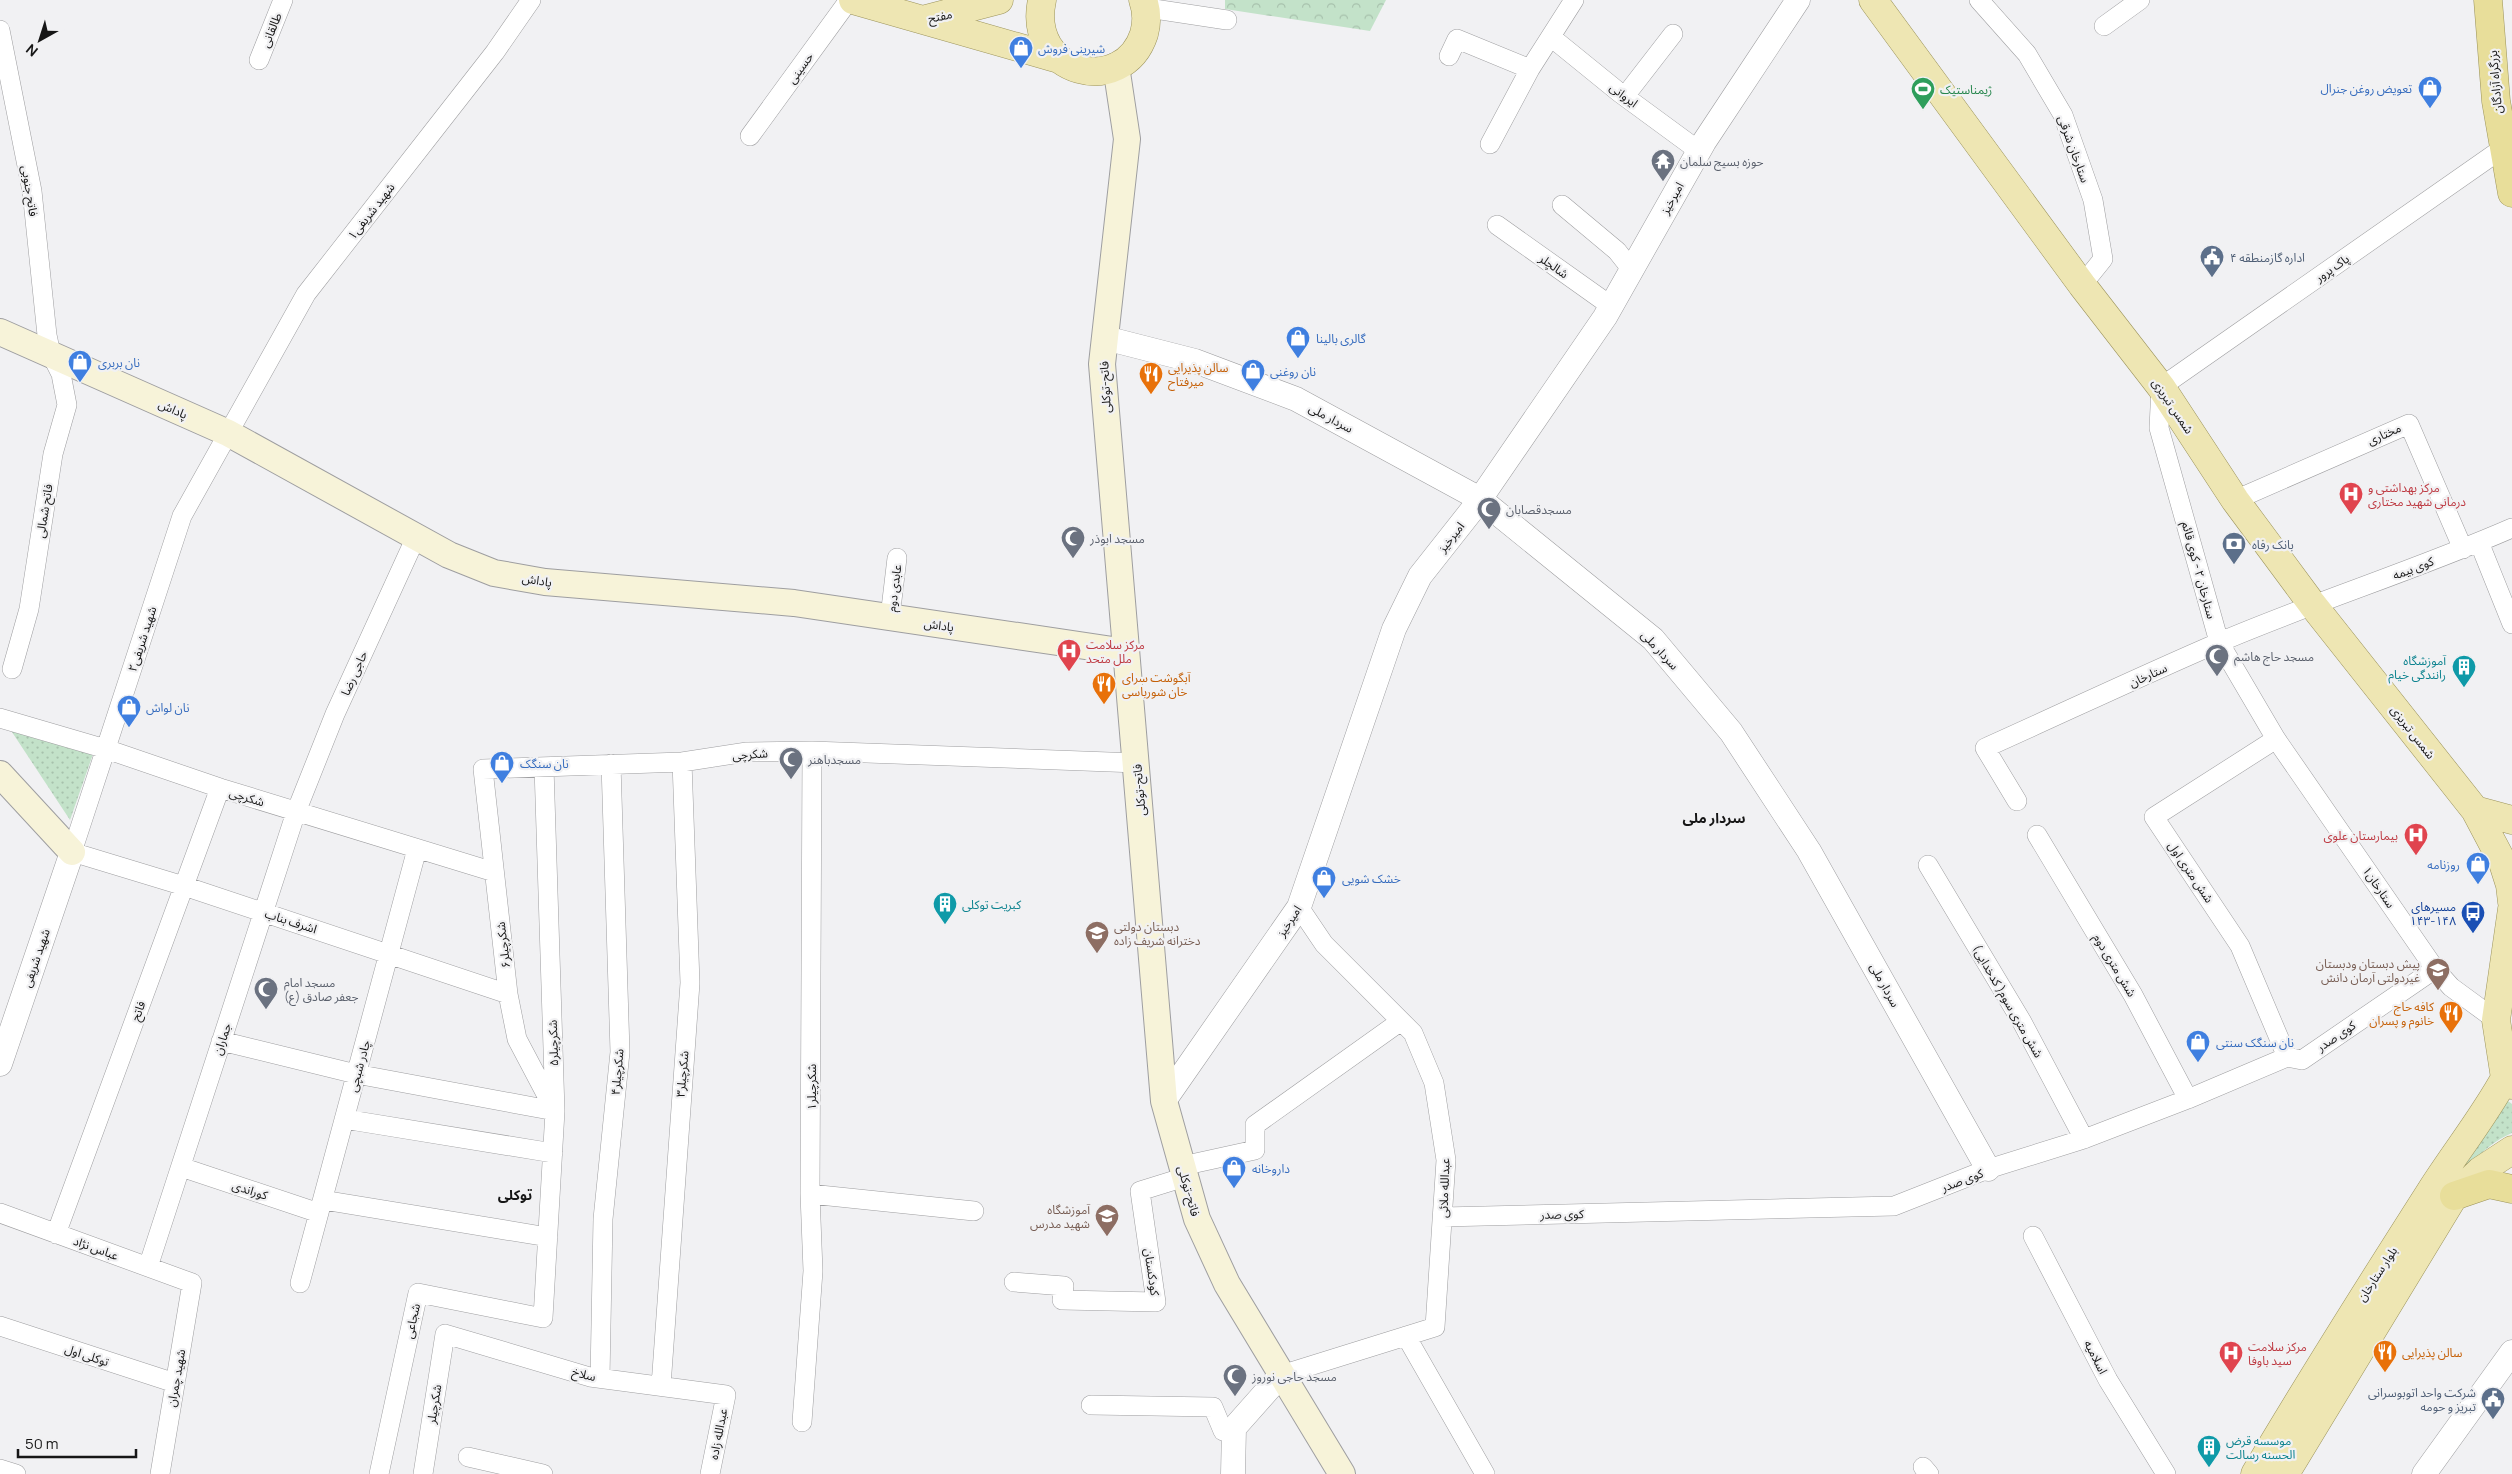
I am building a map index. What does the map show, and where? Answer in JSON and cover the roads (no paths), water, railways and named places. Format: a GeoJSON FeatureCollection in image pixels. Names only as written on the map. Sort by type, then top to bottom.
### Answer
{"type":"FeatureCollection","features":[{"type":"Feature","properties":{"kind":"highway","name":"بزرگراه آزادگان"},"geometry":{"type":"LineString","coordinates":[[2488,0],[2496,101],[2512,193]]}},
{"type":"Feature","properties":{"kind":"highway"},"geometry":{"type":"LineString","coordinates":[[2454,1196],[2489,1184],[2512,1189]]}},
{"type":"Feature","properties":{"kind":"main road","name":"مفتح"},"geometry":{"type":"LineString","coordinates":[[853,0],[922,20],[964,11],[999,0]]}},
{"type":"Feature","properties":{"kind":"main road"},"geometry":{"type":"LineString","coordinates":[[1042,0],[1039,14],[1041,31],[1048,46],[1059,59]]}},
{"type":"Feature","properties":{"kind":"main road","name":"شمس تبریزی"},"geometry":{"type":"LineString","coordinates":[[1873,0],[2082,285],[2161,387],[2235,500],[2312,604],[2475,810],[2503,863],[2510,885],[2512,902]]}},
{"type":"Feature","properties":{"kind":"main road"},"geometry":{"type":"LineString","coordinates":[[922,20],[1059,59],[1072,67],[1086,71],[1102,71],[1116,66],[1131,56],[1141,42],[1147,8]]}},
{"type":"Feature","properties":{"kind":"main road","name":"فاتح-توکلی"},"geometry":{"type":"LineString","coordinates":[[1116,66],[1127,139],[1102,364],[1164,1101],[1197,1219],[1227,1284],[1342,1474]]}},
{"type":"Feature","properties":{"kind":"main road","name":"پاداش"},"geometry":{"type":"LineString","coordinates":[[0,332],[228,433],[449,555],[494,573],[545,582],[794,603],[1126,652]]}},
{"type":"Feature","properties":{"kind":"main road"},"geometry":{"type":"LineString","coordinates":[[0,774],[72,852]]}},
{"type":"Feature","properties":{"kind":"main road"},"geometry":{"type":"LineString","coordinates":[[2475,810],[2512,820]]}},
{"type":"Feature","properties":{"kind":"main road"},"geometry":{"type":"LineString","coordinates":[[2508,1082],[2496,1020],[2512,909]]}},
{"type":"Feature","properties":{"kind":"main road","name":"بلوار ستارخان"},"geometry":{"type":"LineString","coordinates":[[2255,1474],[2340,1333],[2451,1159],[2508,1082]]}},
{"type":"Feature","properties":{"kind":"main road","name":"بلوار ستارخان"},"geometry":{"type":"LineString","coordinates":[[2285,1474],[2454,1196],[2480,1171],[2512,1150]]}},
{"type":"Feature","properties":{"kind":"street","name":"طالقانی"},"geometry":{"type":"LineString","coordinates":[[259,60],[283,0]]}},
{"type":"Feature","properties":{"kind":"street","name":"شهید شریفی۱"},"geometry":{"type":"LineString","coordinates":[[228,433],[306,294],[495,52],[530,0]]}},
{"type":"Feature","properties":{"kind":"street","name":"حسینی"},"geometry":{"type":"LineString","coordinates":[[750,136],[849,0]]}},
{"type":"Feature","properties":{"kind":"street"},"geometry":{"type":"LineString","coordinates":[[1490,144],[1530,69],[1574,0]]}},
{"type":"Feature","properties":{"kind":"street","name":"امیرخیز"},"geometry":{"type":"LineString","coordinates":[[1164,1101],[1299,907],[1394,629],[1420,576],[1480,499],[1611,306],[1699,151],[1798,0]]}},
{"type":"Feature","properties":{"kind":"street","name":"ستارخان شرقی"},"geometry":{"type":"LineString","coordinates":[[1980,0],[2027,54],[2063,115],[2093,200],[2103,260],[2082,285]]}},
{"type":"Feature","properties":{"kind":"street"},"geometry":{"type":"LineString","coordinates":[[2104,26],[2140,0]]}},
{"type":"Feature","properties":{"kind":"street"},"geometry":{"type":"LineString","coordinates":[[1147,8],[1227,20]]}},
{"type":"Feature","properties":{"kind":"street","name":"فاتح جنوبی"},"geometry":{"type":"LineString","coordinates":[[0,30],[32,191],[52,354]]}},
{"type":"Feature","properties":{"kind":"street"},"geometry":{"type":"LineString","coordinates":[[1624,96],[1673,34]]}},
{"type":"Feature","properties":{"kind":"street","name":"ایروانی"},"geometry":{"type":"LineString","coordinates":[[1550,36],[1624,96],[1699,151]]}},
{"type":"Feature","properties":{"kind":"street"},"geometry":{"type":"LineString","coordinates":[[1449,56],[1457,39],[1530,69]]}},
{"type":"Feature","properties":{"kind":"street","name":"پاک پرور"},"geometry":{"type":"LineString","coordinates":[[2161,387],[2503,148]]}},
{"type":"Feature","properties":{"kind":"street"},"geometry":{"type":"LineString","coordinates":[[1562,205],[1617,251],[1632,270]]}},
{"type":"Feature","properties":{"kind":"street","name":"شالچلر"},"geometry":{"type":"LineString","coordinates":[[1496,225],[1611,306]]}},
{"type":"Feature","properties":{"kind":"street","name":"سردار ملی"},"geometry":{"type":"LineString","coordinates":[[1105,338],[1195,361],[1296,400],[1480,499],[1653,639],[1732,732],[1809,850],[1988,1169]]}},
{"type":"Feature","properties":{"kind":"street","name":"فاتح شمالی"},"geometry":{"type":"LineString","coordinates":[[12,669],[29,608],[52,454],[67,404],[61,374],[52,354]]}},
{"type":"Feature","properties":{"kind":"street","name":"ستارخان ۲ - کوی قائم"},"geometry":{"type":"LineString","coordinates":[[2161,387],[2159,428],[2219,642],[2276,739]]}},
{"type":"Feature","properties":{"kind":"street","name":"مختاری"},"geometry":{"type":"LineString","coordinates":[[2235,500],[2409,424],[2471,545]]}},
{"type":"Feature","properties":{"kind":"street","name":"شهید شریفی۲"},"geometry":{"type":"LineString","coordinates":[[72,852],[182,516],[228,433]]}},
{"type":"Feature","properties":{"kind":"street","name":"کوی بیمه"},"geometry":{"type":"LineString","coordinates":[[2312,604],[2416,568],[2512,528]]}},
{"type":"Feature","properties":{"kind":"street","name":"حاجی رضا"},"geometry":{"type":"LineString","coordinates":[[296,812],[336,714],[416,537]]}},
{"type":"Feature","properties":{"kind":"street"},"geometry":{"type":"LineString","coordinates":[[2471,545],[2512,624]]}},
{"type":"Feature","properties":{"kind":"street","name":"عابدی دوم"},"geometry":{"type":"LineString","coordinates":[[890,618],[897,558]]}},
{"type":"Feature","properties":{"kind":"street","name":"ستارخان"},"geometry":{"type":"LineString","coordinates":[[2017,801],[1985,748],[2219,642],[2312,604]]}},
{"type":"Feature","properties":{"kind":"street","name":"شکرچی"},"geometry":{"type":"LineString","coordinates":[[0,718],[106,749],[220,788],[494,872]]}},
{"type":"Feature","properties":{"kind":"street","name":"ستارخان۱"},"geometry":{"type":"LineString","coordinates":[[2276,739],[2435,969],[2450,987],[2496,1020]]}},
{"type":"Feature","properties":{"kind":"street","name":"شش متری اول"},"geometry":{"type":"LineString","coordinates":[[2276,739],[2154,817],[2240,946],[2287,1057]]}},
{"type":"Feature","properties":{"kind":"street","name":"شکرچی"},"geometry":{"type":"LineString","coordinates":[[483,769],[682,762],[747,752],[812,751],[1137,763]]}},
{"type":"Feature","properties":{"kind":"street","name":"شکرچیلر۱"},"geometry":{"type":"LineString","coordinates":[[802,1422],[813,1272],[810,1194],[812,751]]}},
{"type":"Feature","properties":{"kind":"street","name":"شکرچیلر۳"},"geometry":{"type":"LineString","coordinates":[[660,1386],[690,984],[682,762]]}},
{"type":"Feature","properties":{"kind":"street","name":"شکرچیلر۴"},"geometry":{"type":"LineString","coordinates":[[600,1378],[603,1219],[620,1052],[611,764]]}},
{"type":"Feature","properties":{"kind":"street","name":"شکرچیلر۵"},"geometry":{"type":"LineString","coordinates":[[543,1318],[555,1111],[544,767]]}},
{"type":"Feature","properties":{"kind":"street","name":"شکرچیلر۶"},"geometry":{"type":"LineString","coordinates":[[483,769],[508,994],[517,1039],[555,1111]]}},
{"type":"Feature","properties":{"kind":"street","name":"فاتح"},"geometry":{"type":"LineString","coordinates":[[56,1234],[220,788]]}},
{"type":"Feature","properties":{"kind":"street","name":"جماران"},"geometry":{"type":"LineString","coordinates":[[148,1267],[296,812]]}},
{"type":"Feature","properties":{"kind":"street","name":"شش متری دوم"},"geometry":{"type":"LineString","coordinates":[[2037,834],[2133,995],[2188,1099]]}},
{"type":"Feature","properties":{"kind":"street","name":"چادر شبچی"},"geometry":{"type":"LineString","coordinates":[[300,1284],[417,849]]}},
{"type":"Feature","properties":{"kind":"street","name":"اشرف بناب"},"geometry":{"type":"LineString","coordinates":[[72,852],[184,886],[508,994]]}},
{"type":"Feature","properties":{"kind":"street","name":"شهید شریفى"},"geometry":{"type":"LineString","coordinates":[[0,1064],[72,852]]}},
{"type":"Feature","properties":{"kind":"street","name":"(کدخدایی )شش متری سوم"},"geometry":{"type":"LineString","coordinates":[[1928,865],[2022,1022],[2084,1139]]}},
{"type":"Feature","properties":{"kind":"street","name":"عبدالله ملائی"},"geometry":{"type":"LineString","coordinates":[[1281,1375],[1435,1327],[1446,1160],[1434,1083],[1414,1033],[1324,944],[1299,907]]}},
{"type":"Feature","properties":{"kind":"street","name":"کوی صدر"},"geometry":{"type":"LineString","coordinates":[[1443,1217],[1894,1206],[1988,1169],[2084,1139],[2188,1099],[2287,1057],[2302,1060],[2435,969]]}},
{"type":"Feature","properties":{"kind":"street"},"geometry":{"type":"LineString","coordinates":[[1184,1171],[1255,1150],[1255,1125],[1401,1020]]}},
{"type":"Feature","properties":{"kind":"street"},"geometry":{"type":"LineString","coordinates":[[222,1041],[356,1074],[555,1111]]}},
{"type":"Feature","properties":{"kind":"street"},"geometry":{"type":"LineString","coordinates":[[344,1119],[553,1153]]}},
{"type":"Feature","properties":{"kind":"street","name":"کوراندی"},"geometry":{"type":"LineString","coordinates":[[181,1167],[321,1207],[548,1237]]}},
{"type":"Feature","properties":{"kind":"street","name":"کودکستان"},"geometry":{"type":"LineString","coordinates":[[1014,1282],[1064,1286],[1062,1300],[1156,1302],[1140,1191],[1184,1171]]}},
{"type":"Feature","properties":{"kind":"street"},"geometry":{"type":"LineString","coordinates":[[810,1194],[974,1211]]}},
{"type":"Feature","properties":{"kind":"street","name":"عباس نژاد"},"geometry":{"type":"LineString","coordinates":[[0,1213],[192,1283]]}},
{"type":"Feature","properties":{"kind":"street","name":"اسلامیه"},"geometry":{"type":"LineString","coordinates":[[2033,1236],[2108,1380],[2166,1474]]}},
{"type":"Feature","properties":{"kind":"street","name":"شهید چمران"},"geometry":{"type":"LineString","coordinates":[[160,1474],[192,1283]]}},
{"type":"Feature","properties":{"kind":"street","name":"شجاعی"},"geometry":{"type":"LineString","coordinates":[[379,1474],[418,1293],[543,1318]]}},
{"type":"Feature","properties":{"kind":"street","name":"توکلی اول"},"geometry":{"type":"LineString","coordinates":[[0,1326],[175,1383]]}},
{"type":"Feature","properties":{"kind":"street","name":"سلاخ"},"geometry":{"type":"LineString","coordinates":[[445,1334],[600,1378],[726,1395]]}},
{"type":"Feature","properties":{"kind":"street","name":"شکرچیلر"},"geometry":{"type":"LineString","coordinates":[[423,1474],[445,1334]]}},
{"type":"Feature","properties":{"kind":"street"},"geometry":{"type":"LineString","coordinates":[[1406,1336],[1484,1474]]}},
{"type":"Feature","properties":{"kind":"street"},"geometry":{"type":"LineString","coordinates":[[2424,1474],[2512,1352]]}},
{"type":"Feature","properties":{"kind":"street"},"geometry":{"type":"LineString","coordinates":[[1091,1405],[1213,1407],[1223,1431],[1234,1428],[1281,1375]]}},
{"type":"Feature","properties":{"kind":"street","name":"عبدالله زاده"},"geometry":{"type":"LineString","coordinates":[[710,1474],[726,1395]]}},
{"type":"Feature","properties":{"kind":"street"},"geometry":{"type":"LineString","coordinates":[[1233,1474],[1234,1428]]}},
{"type":"Feature","properties":{"kind":"street"},"geometry":{"type":"LineString","coordinates":[[468,1457],[543,1474]]}},
{"type":"Feature","properties":{"kind":"street"},"geometry":{"type":"LineString","coordinates":[[0,1469],[16,1474]]}},
{"type":"Feature","properties":{"kind":"place","name":"شیرینی فروش"},"geometry":{"type":"Point","coordinates":[1021,69]}},
{"type":"Feature","properties":{"kind":"place","name":"تعویض روغن جنرال"},"geometry":{"type":"Point","coordinates":[2430,109]}},
{"type":"Feature","properties":{"kind":"place","name":"ژیمناستیک"},"geometry":{"type":"Point","coordinates":[1923,110]}},
{"type":"Feature","properties":{"kind":"place","name":"حوزه بسیج سلمان"},"geometry":{"type":"Point","coordinates":[1663,182]}},
{"type":"Feature","properties":{"kind":"place","name":"اداره گازمنطقه ۴"},"geometry":{"type":"Point","coordinates":[2212,278]}},
{"type":"Feature","properties":{"kind":"place","name":"گالری بالینا"},"geometry":{"type":"Point","coordinates":[1298,359]}},
{"type":"Feature","properties":{"kind":"place","name":"نان بربری"},"geometry":{"type":"Point","coordinates":[80,383]}},
{"type":"Feature","properties":{"kind":"place","name":"نان روغنی"},"geometry":{"type":"Point","coordinates":[1253,392]}},
{"type":"Feature","properties":{"kind":"place","name":"سالن پذیرایی میرفتاح"},"geometry":{"type":"Point","coordinates":[1151,395]}},
{"type":"Feature","properties":{"kind":"place","name":"مرکز بهداشتی و درمانی شهید مختاری"},"geometry":{"type":"Point","coordinates":[2351,515]}},
{"type":"Feature","properties":{"kind":"place","name":"مسجدقصابان"},"geometry":{"type":"Point","coordinates":[1489,530]}},
{"type":"Feature","properties":{"kind":"place","name":"مسجد ابوذر"},"geometry":{"type":"Point","coordinates":[1073,559]}},
{"type":"Feature","properties":{"kind":"place","name":"بانک رفاه"},"geometry":{"type":"Point","coordinates":[2234,565]}},
{"type":"Feature","properties":{"kind":"place","name":"مرکز سلامت ملل متحد"},"geometry":{"type":"Point","coordinates":[1069,672]}},
{"type":"Feature","properties":{"kind":"place","name":"مسجد حاج هاشم"},"geometry":{"type":"Point","coordinates":[2217,677]}},
{"type":"Feature","properties":{"kind":"place","name":"آموزشگاه رانندگی خیام"},"geometry":{"type":"Point","coordinates":[2464,688]}},
{"type":"Feature","properties":{"kind":"place","name":"آبگوشت سرای خان شورباسی"},"geometry":{"type":"Point","coordinates":[1104,705]}},
{"type":"Feature","properties":{"kind":"place","name":"نان لواش"},"geometry":{"type":"Point","coordinates":[129,728]}},
{"type":"Feature","properties":{"kind":"place","name":"مسجدباهنر"},"geometry":{"type":"Point","coordinates":[791,780]}},
{"type":"Feature","properties":{"kind":"place","name":"نان سنگک"},"geometry":{"type":"Point","coordinates":[502,784]}},
{"type":"Feature","properties":{"kind":"place","name":"بیمارستان علوی"},"geometry":{"type":"Point","coordinates":[2416,856]}},
{"type":"Feature","properties":{"kind":"place","name":"روزنامه"},"geometry":{"type":"Point","coordinates":[2478,885]}},
{"type":"Feature","properties":{"kind":"place","name":"خشک شویی"},"geometry":{"type":"Point","coordinates":[1324,899]}},
{"type":"Feature","properties":{"kind":"place","name":"کبریت توکلی"},"geometry":{"type":"Point","coordinates":[945,925]}},
{"type":"Feature","properties":{"kind":"place","name":"مسیرهای ۱۴۳-۱۴۸"},"geometry":{"type":"Point","coordinates":[2473,934]}},
{"type":"Feature","properties":{"kind":"place","name":"دبستان دولتی دخترانه شریف زاده"},"geometry":{"type":"Point","coordinates":[1097,954]}},
{"type":"Feature","properties":{"kind":"place","name":"پیش دبستان ودبستان غیردولتی آرمان دانش"},"geometry":{"type":"Point","coordinates":[2438,991]}},
{"type":"Feature","properties":{"kind":"place","name":"مسجد امام جعفر صادق (ع)"},"geometry":{"type":"Point","coordinates":[266,1010]}},
{"type":"Feature","properties":{"kind":"place","name":"کافه حاج‌ خانوم‌ و پسران"},"geometry":{"type":"Point","coordinates":[2451,1034]}},
{"type":"Feature","properties":{"kind":"place","name":"نان سنگک سنتی"},"geometry":{"type":"Point","coordinates":[2198,1063]}},
{"type":"Feature","properties":{"kind":"place","name":"داروخانه"},"geometry":{"type":"Point","coordinates":[1234,1189]}},
{"type":"Feature","properties":{"kind":"place","name":"آموزشگاه شهید مدرس"},"geometry":{"type":"Point","coordinates":[1107,1237]}},
{"type":"Feature","properties":{"kind":"place","name":"سالن پذیرایی"},"geometry":{"type":"Point","coordinates":[2385,1373]}},
{"type":"Feature","properties":{"kind":"place","name":"مرکز سلامت سید باوفا"},"geometry":{"type":"Point","coordinates":[2231,1374]}},
{"type":"Feature","properties":{"kind":"place","name":"مسجد حاجی نوروز"},"geometry":{"type":"Point","coordinates":[1235,1397]}},
{"type":"Feature","properties":{"kind":"place","name":"شرکت واحد اتوبوسرانی تبریز و حومه"},"geometry":{"type":"Point","coordinates":[2493,1420]}},
{"type":"Feature","properties":{"kind":"place","name":"موسسه قرض الحسنه رسالت"},"geometry":{"type":"Point","coordinates":[2209,1468]}},
{"type":"Feature","properties":{"kind":"district","name":"سردار ملی"},"geometry":{"type":"Point","coordinates":[1714,817]}},
{"type":"Feature","properties":{"kind":"district","name":"توکلی"},"geometry":{"type":"Point","coordinates":[515,1194]}}]}
